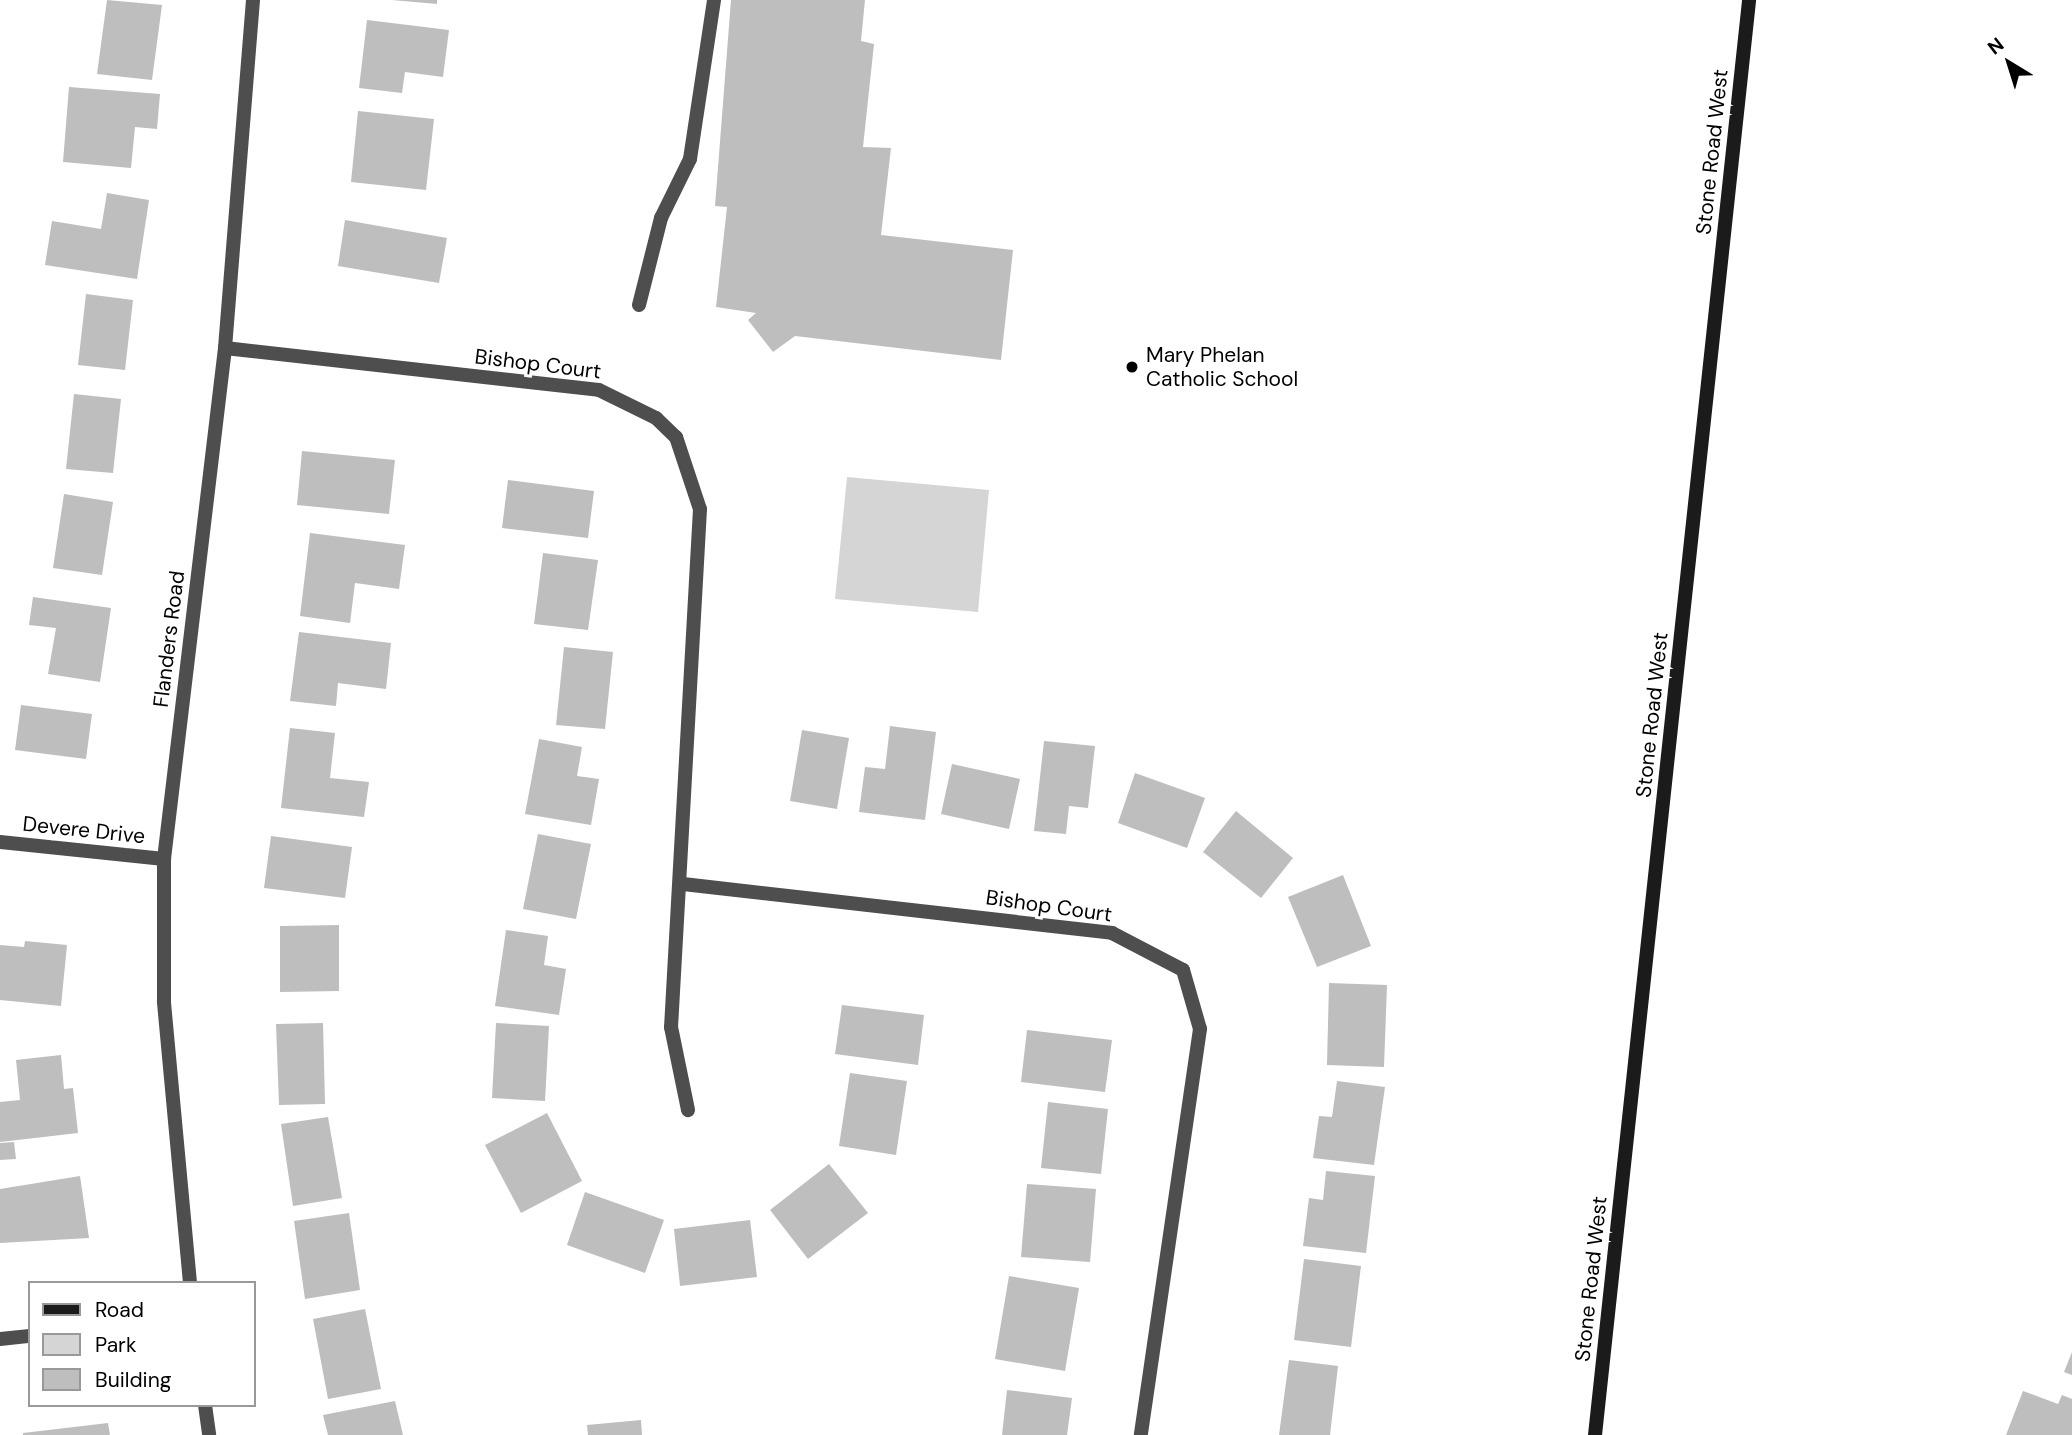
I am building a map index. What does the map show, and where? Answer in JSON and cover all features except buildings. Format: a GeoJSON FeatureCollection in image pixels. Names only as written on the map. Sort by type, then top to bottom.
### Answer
{"type":"FeatureCollection","features":[{"type":"Feature","properties":{"kind":"main road","name":"Stone Road West"},"geometry":{"type":"LineString","coordinates":[[1595,1435],[1749,0]]}},
{"type":"Feature","properties":{"kind":"street","name":"Flanders Road"},"geometry":{"type":"LineString","coordinates":[[190,1281],[164,1002],[164,859],[225,348],[253,0]]}},
{"type":"Feature","properties":{"kind":"street"},"geometry":{"type":"LineString","coordinates":[[639,305],[661,218],[690,159],[714,0]]}},
{"type":"Feature","properties":{"kind":"street","name":"Bishop Court"},"geometry":{"type":"LineString","coordinates":[[225,348],[599,390],[656,418],[676,437],[700,509],[682,884],[671,1027],[688,1110]]}},
{"type":"Feature","properties":{"kind":"street","name":"Devere Drive"},"geometry":{"type":"LineString","coordinates":[[0,842],[164,859]]}},
{"type":"Feature","properties":{"kind":"street","name":"Bishop Court"},"geometry":{"type":"LineString","coordinates":[[682,884],[1112,933],[1183,970],[1200,1029],[1141,1435]]}},
{"type":"Feature","properties":{"kind":"street"},"geometry":{"type":"LineString","coordinates":[[0,1339],[28,1336]]}},
{"type":"Feature","properties":{"kind":"street"},"geometry":{"type":"LineString","coordinates":[[205,1407],[209,1435]]}},
{"type":"Feature","properties":{"kind":"green space"},"geometry":{"type":"Polygon","coordinates":[[[847,477],[989,490],[978,612],[835,599],[847,477]]]}},
{"type":"Feature","properties":{"kind":"place","name":"Mary Phelan Catholic School"},"geometry":{"type":"Point","coordinates":[1132,367]}}]}
